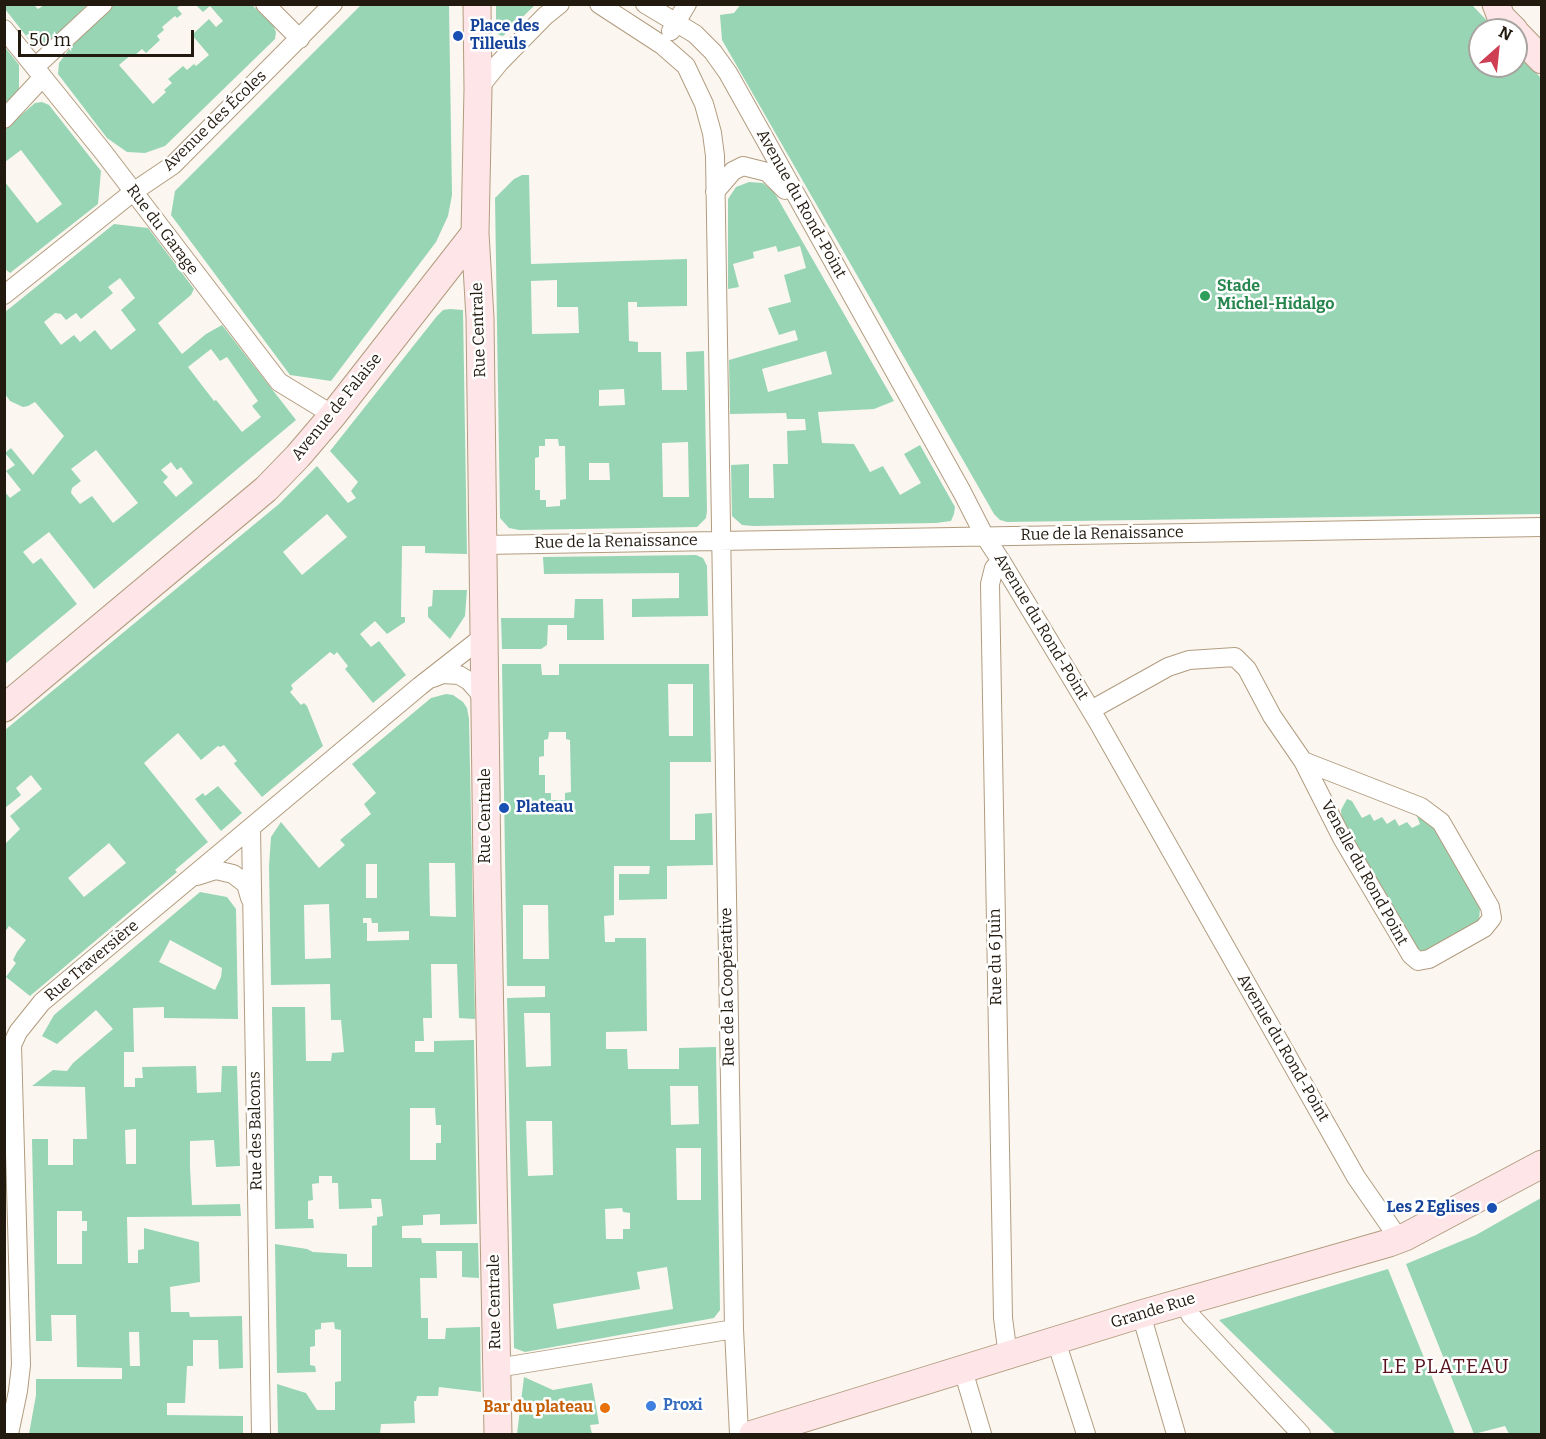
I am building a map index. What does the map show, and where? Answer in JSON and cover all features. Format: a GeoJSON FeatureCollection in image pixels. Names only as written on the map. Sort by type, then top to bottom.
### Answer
{"type":"FeatureCollection","features":[{"type":"Feature","properties":{"kind":"street"},"geometry":{"type":"LineString","coordinates":[[4,119],[39,72],[103,4]]}},
{"type":"Feature","properties":{"kind":"street"},"geometry":{"type":"LineString","coordinates":[[265,4],[300,39]]}},
{"type":"Feature","properties":{"kind":"street","name":"Avenue des Écoles"},"geometry":{"type":"LineString","coordinates":[[4,295],[133,192],[173,165],[333,4]]}},
{"type":"Feature","properties":{"kind":"street"},"geometry":{"type":"LineString","coordinates":[[475,234],[477,4]]}},
{"type":"Feature","properties":{"kind":"street"},"geometry":{"type":"LineString","coordinates":[[478,89],[499,63],[545,16],[560,4]]}},
{"type":"Feature","properties":{"kind":"street"},"geometry":{"type":"LineString","coordinates":[[599,4],[662,45],[687,4]]}},
{"type":"Feature","properties":{"kind":"street"},"geometry":{"type":"LineString","coordinates":[[634,27],[643,4],[676,22]]}},
{"type":"Feature","properties":{"kind":"street"},"geometry":{"type":"LineString","coordinates":[[1496,4],[1502,18]]}},
{"type":"Feature","properties":{"kind":"street","name":"Avenue du Rond-Point"},"geometry":{"type":"LineString","coordinates":[[676,22],[704,42],[728,73],[984,535],[1091,710],[1356,1177],[1400,1239]]}},
{"type":"Feature","properties":{"kind":"street","name":"Rue du Garage"},"geometry":{"type":"LineString","coordinates":[[4,29],[279,382],[333,415]]}},
{"type":"Feature","properties":{"kind":"street","name":"Rue de la Coopérative"},"geometry":{"type":"LineString","coordinates":[[662,45],[686,66],[704,104],[712,132],[715,156],[734,1329],[739,1434]]}},
{"type":"Feature","properties":{"kind":"street"},"geometry":{"type":"LineString","coordinates":[[1528,45],[1542,60]]}},
{"type":"Feature","properties":{"kind":"street"},"geometry":{"type":"LineString","coordinates":[[715,192],[733,171],[743,166],[767,172],[799,200]]}},
{"type":"Feature","properties":{"kind":"street","name":"Avenue de Falaise"},"geometry":{"type":"LineString","coordinates":[[4,708],[266,489],[333,415],[475,234]]}},
{"type":"Feature","properties":{"kind":"street","name":"Rue Centrale"},"geometry":{"type":"LineString","coordinates":[[475,234],[480,318],[498,1434]]}},
{"type":"Feature","properties":{"kind":"street","name":"Rue de la Renaissance"},"geometry":{"type":"LineString","coordinates":[[483,545],[1542,527]]}},
{"type":"Feature","properties":{"kind":"street","name":"Rue du 6 Juin"},"geometry":{"type":"LineString","coordinates":[[1001,561],[994,568],[990,584],[1002,1306],[1008,1356]]}},
{"type":"Feature","properties":{"kind":"street","name":"Rue Traversière"},"geometry":{"type":"LineString","coordinates":[[9,1434],[21,1365],[8,1045],[42,1002],[429,679],[484,636]]}},
{"type":"Feature","properties":{"kind":"street","name":"Venelle du Rond Point"},"geometry":{"type":"LineString","coordinates":[[1091,710],[1168,667],[1189,660],[1235,657],[1247,669],[1272,716],[1304,761],[1337,828],[1411,955],[1418,961],[1437,955],[1475,934],[1492,918],[1485,897],[1437,817],[1401,798],[1356,783],[1304,761]]}},
{"type":"Feature","properties":{"kind":"street"},"geometry":{"type":"LineString","coordinates":[[429,679],[443,674],[459,675],[469,681],[478,691],[485,706]]}},
{"type":"Feature","properties":{"kind":"street","name":"Rue des Balcons"},"geometry":{"type":"LineString","coordinates":[[251,828],[261,1434]]}},
{"type":"Feature","properties":{"kind":"street"},"geometry":{"type":"LineString","coordinates":[[190,880],[216,870],[233,874],[246,884],[252,906]]}},
{"type":"Feature","properties":{"kind":"street","name":"Grande Rue"},"geometry":{"type":"LineString","coordinates":[[753,1434],[1141,1314],[1400,1239],[1542,1164]]}},
{"type":"Feature","properties":{"kind":"street"},"geometry":{"type":"LineString","coordinates":[[1183,1302],[1191,1316],[1301,1434]]}},
{"type":"Feature","properties":{"kind":"street"},"geometry":{"type":"LineString","coordinates":[[1141,1314],[1176,1434]]}},
{"type":"Feature","properties":{"kind":"street"},"geometry":{"type":"LineString","coordinates":[[497,1368],[734,1329]]}},
{"type":"Feature","properties":{"kind":"street"},"geometry":{"type":"LineString","coordinates":[[1056,1341],[1086,1434]]}},
{"type":"Feature","properties":{"kind":"street"},"geometry":{"type":"LineString","coordinates":[[963,1370],[982,1434]]}},
{"type":"Feature","properties":{"kind":"green space"},"geometry":{"type":"Polygon","coordinates":[[[362,4],[449,5],[452,195],[448,216],[436,242],[331,381],[290,375],[171,215],[175,191],[362,4]]]}},
{"type":"Feature","properties":{"kind":"green space"},"geometry":{"type":"Polygon","coordinates":[[[496,4],[535,5],[503,36],[496,31],[496,4]]]}},
{"type":"Feature","properties":{"kind":"green space","name":"Stade Michel-Hidalgo"},"geometry":{"type":"Polygon","coordinates":[[[741,4],[1472,5],[1484,18],[1468,18],[1468,78],[1528,78],[1528,64],[1541,78],[1541,514],[1007,522],[1000,520],[994,514],[722,40],[720,15],[734,13],[741,4]]]}},
{"type":"Feature","properties":{"kind":"green space"},"geometry":{"type":"Polygon","coordinates":[[[5,5],[34,5],[38,9],[44,5],[87,5],[48,44],[41,47],[30,41],[5,9],[5,5]]]}},
{"type":"Feature","properties":{"kind":"green space"},"geometry":{"type":"Polygon","coordinates":[[[114,5],[181,5],[177,8],[182,14],[177,18],[175,16],[162,27],[164,30],[157,36],[160,40],[146,53],[142,49],[119,65],[153,104],[172,83],[168,79],[183,66],[187,70],[209,55],[192,35],[209,19],[216,27],[223,21],[210,6],[203,12],[196,5],[252,5],[273,25],[276,32],[275,39],[165,146],[145,153],[127,152],[107,138],[58,74],[59,63],[73,44],[114,5]]]}},
{"type":"Feature","properties":{"kind":"green space"},"geometry":{"type":"Polygon","coordinates":[[[5,47],[19,65],[19,91],[5,105],[5,47]]]}},
{"type":"Feature","properties":{"kind":"green space"},"geometry":{"type":"Polygon","coordinates":[[[42,102],[49,105],[101,171],[98,204],[10,273],[5,269],[5,182],[37,223],[62,204],[21,150],[5,162],[4,130],[35,103],[42,102]]]}},
{"type":"Feature","properties":{"kind":"green space"},"geometry":{"type":"Polygon","coordinates":[[[522,175],[529,175],[531,264],[687,259],[687,306],[637,307],[637,302],[628,302],[629,341],[638,342],[638,352],[661,352],[662,390],[687,390],[686,352],[704,351],[707,511],[706,518],[697,527],[519,530],[509,528],[500,518],[495,198],[514,179],[522,175]],[[557,280],[531,281],[532,334],[579,333],[578,307],[557,307],[557,280]],[[624,389],[599,390],[599,406],[625,405],[624,389]],[[545,439],[545,446],[539,446],[539,457],[535,458],[535,490],[540,490],[540,500],[546,500],[546,507],[560,506],[560,500],[566,499],[565,446],[559,446],[558,439],[545,439]],[[688,442],[662,443],[663,497],[689,497],[688,442]],[[589,463],[589,480],[610,480],[609,463],[589,463]]]}},
{"type":"Feature","properties":{"kind":"green space"},"geometry":{"type":"Polygon","coordinates":[[[749,182],[763,183],[774,192],[894,401],[874,409],[818,412],[822,443],[854,444],[870,472],[883,466],[900,495],[921,483],[904,454],[920,445],[955,507],[951,521],[753,526],[742,525],[732,516],[731,465],[749,464],[749,498],[774,498],[773,464],[788,464],[787,431],[806,430],[805,419],[787,419],[786,413],[730,414],[729,360],[798,340],[795,330],[779,335],[768,308],[791,302],[784,275],[806,268],[800,246],[778,252],[776,246],[753,252],[754,258],[733,264],[739,287],[728,289],[728,199],[736,187],[749,182]],[[826,351],[762,369],[768,392],[832,374],[826,351]]]}},
{"type":"Feature","properties":{"kind":"green space"},"geometry":{"type":"Polygon","coordinates":[[[114,224],[148,228],[194,289],[191,295],[158,323],[182,354],[206,334],[222,325],[296,420],[94,589],[49,532],[23,552],[33,564],[41,558],[77,604],[5,664],[5,492],[10,498],[21,490],[6,471],[15,465],[5,453],[11,448],[33,475],[64,436],[35,402],[23,407],[10,401],[5,394],[5,312],[114,224]],[[120,278],[108,287],[113,293],[81,319],[76,313],[66,320],[61,314],[55,313],[44,322],[61,345],[74,335],[80,342],[95,330],[111,350],[136,330],[121,310],[135,298],[120,278]],[[211,349],[188,367],[242,432],[261,417],[252,406],[258,401],[227,357],[220,361],[211,349]],[[96,450],[71,469],[81,481],[72,488],[71,493],[80,504],[92,496],[113,523],[138,503],[96,450]],[[171,462],[161,470],[168,477],[163,482],[176,497],[193,483],[181,467],[177,470],[171,462]]]}},
{"type":"Feature","properties":{"kind":"green space"},"geometry":{"type":"Polygon","coordinates":[[[443,310],[463,310],[467,554],[425,553],[425,546],[402,546],[401,617],[405,617],[405,622],[387,634],[375,621],[360,634],[371,647],[379,641],[406,675],[373,703],[345,669],[348,666],[337,652],[334,655],[330,652],[291,685],[293,689],[290,692],[301,705],[304,703],[307,706],[323,746],[262,797],[235,765],[237,761],[224,745],[218,746],[201,760],[178,733],[144,763],[208,842],[175,870],[177,872],[30,996],[6,977],[16,963],[13,960],[17,952],[26,940],[9,926],[5,932],[5,844],[20,829],[10,816],[42,789],[31,775],[16,788],[21,795],[5,808],[5,730],[279,504],[317,466],[348,503],[356,498],[351,491],[358,482],[330,451],[443,310]],[[327,514],[283,552],[302,575],[347,537],[327,514]],[[109,843],[68,878],[84,897],[126,863],[109,843]]]}},
{"type":"Feature","properties":{"kind":"green space"},"geometry":{"type":"Polygon","coordinates":[[[696,555],[703,558],[707,566],[708,616],[632,617],[632,599],[679,598],[679,573],[544,574],[543,557],[696,555]]]}},
{"type":"Feature","properties":{"kind":"green space"},"geometry":{"type":"Polygon","coordinates":[[[433,590],[467,590],[465,616],[450,639],[428,617],[428,607],[432,606],[433,590]]]}},
{"type":"Feature","properties":{"kind":"green space"},"geometry":{"type":"Polygon","coordinates":[[[575,599],[603,599],[604,640],[567,640],[567,625],[548,625],[547,645],[541,649],[502,649],[501,618],[574,618],[575,599]]]}},
{"type":"Feature","properties":{"kind":"green space"},"geometry":{"type":"Polygon","coordinates":[[[502,664],[541,664],[542,675],[559,675],[559,664],[709,664],[711,762],[670,762],[670,840],[695,840],[695,814],[712,813],[713,865],[667,866],[667,899],[619,900],[619,874],[649,874],[650,866],[614,866],[614,915],[604,916],[605,942],[615,942],[615,938],[646,938],[647,1031],[606,1032],[606,1049],[627,1049],[628,1069],[679,1069],[679,1048],[716,1047],[720,1310],[714,1318],[525,1352],[514,1348],[507,998],[545,997],[545,986],[507,986],[502,664]],[[668,684],[669,736],[693,736],[693,684],[668,684]],[[549,732],[548,739],[544,740],[544,756],[539,757],[539,775],[545,775],[545,793],[551,793],[551,800],[565,800],[565,793],[571,792],[570,740],[566,739],[566,732],[549,732]],[[523,905],[523,959],[549,959],[548,905],[523,905]],[[524,1013],[526,1067],[551,1066],[550,1013],[524,1013]],[[670,1086],[671,1125],[699,1124],[698,1086],[670,1086]],[[526,1121],[528,1176],[553,1175],[552,1121],[526,1121]],[[676,1148],[677,1200],[701,1200],[701,1148],[676,1148]],[[622,1208],[605,1209],[606,1239],[623,1239],[623,1229],[630,1229],[630,1213],[623,1212],[622,1208]],[[667,1267],[637,1272],[640,1289],[553,1304],[557,1329],[673,1309],[667,1267]]]}},
{"type":"Feature","properties":{"kind":"green space"},"geometry":{"type":"Polygon","coordinates":[[[446,694],[453,695],[467,708],[469,719],[475,1019],[459,1018],[457,964],[431,964],[432,1018],[423,1018],[424,1041],[415,1041],[415,1052],[434,1052],[434,1041],[474,1040],[477,1224],[440,1225],[440,1214],[423,1215],[423,1225],[402,1226],[402,1238],[421,1238],[422,1243],[478,1243],[479,1278],[462,1277],[462,1251],[436,1251],[437,1278],[420,1278],[421,1318],[428,1318],[428,1339],[445,1339],[446,1328],[480,1327],[481,1392],[439,1387],[438,1396],[417,1396],[414,1401],[415,1423],[381,1424],[380,1434],[278,1434],[277,1384],[306,1393],[317,1410],[335,1410],[335,1382],[341,1381],[341,1330],[335,1329],[334,1322],[321,1323],[321,1329],[315,1330],[315,1346],[310,1347],[310,1365],[315,1366],[316,1372],[277,1373],[275,1244],[313,1252],[347,1254],[347,1267],[372,1267],[372,1226],[377,1225],[377,1217],[383,1216],[381,1199],[371,1199],[372,1208],[339,1209],[338,1183],[332,1183],[332,1176],[319,1176],[319,1183],[312,1184],[313,1200],[308,1201],[308,1219],[313,1219],[314,1228],[275,1229],[272,1007],[305,1007],[306,1061],[331,1061],[332,1053],[344,1052],[341,1020],[331,1020],[330,984],[271,985],[269,866],[271,837],[281,822],[319,868],[345,845],[340,840],[371,814],[364,804],[376,793],[352,764],[431,698],[446,694]],[[429,863],[430,916],[456,917],[455,863],[429,863]],[[366,864],[366,898],[377,898],[377,864],[366,864]],[[329,904],[304,905],[305,959],[331,958],[329,904]],[[363,918],[363,923],[367,923],[367,941],[409,940],[409,931],[378,932],[378,923],[372,923],[371,918],[363,918]],[[410,1108],[410,1160],[436,1160],[436,1143],[441,1143],[441,1125],[436,1125],[435,1108],[410,1108]]]}},
{"type":"Feature","properties":{"kind":"green space"},"geometry":{"type":"Polygon","coordinates":[[[218,786],[242,813],[221,831],[195,799],[203,793],[205,796],[218,786]]]}},
{"type":"Feature","properties":{"kind":"green space"},"geometry":{"type":"Polygon","coordinates":[[[1347,799],[1352,801],[1362,818],[1370,814],[1374,821],[1382,817],[1387,824],[1395,819],[1399,826],[1407,822],[1412,828],[1420,824],[1416,814],[1431,822],[1480,908],[1479,921],[1429,951],[1421,951],[1414,946],[1342,822],[1341,810],[1347,799]]]}},
{"type":"Feature","properties":{"kind":"green space"},"geometry":{"type":"Polygon","coordinates":[[[200,892],[227,897],[236,909],[238,1019],[164,1018],[164,1007],[133,1008],[134,1052],[124,1052],[124,1087],[135,1087],[135,1078],[143,1078],[142,1067],[196,1066],[197,1093],[221,1092],[222,1066],[237,1066],[240,1166],[216,1167],[214,1140],[190,1141],[190,1167],[192,1205],[240,1204],[241,1216],[127,1217],[128,1263],[138,1263],[138,1250],[144,1249],[144,1228],[199,1242],[200,1282],[170,1287],[171,1312],[189,1312],[190,1317],[242,1316],[243,1368],[219,1369],[218,1340],[193,1340],[193,1366],[187,1366],[185,1403],[167,1403],[167,1415],[243,1416],[243,1434],[29,1434],[36,1395],[36,1379],[122,1379],[122,1368],[77,1367],[76,1315],[51,1315],[52,1341],[36,1341],[32,1139],[48,1139],[48,1165],[73,1165],[73,1139],[87,1139],[85,1087],[32,1086],[53,1070],[67,1071],[73,1063],[113,1029],[96,1010],[57,1044],[42,1036],[54,1015],[200,892]],[[170,940],[159,962],[215,990],[221,977],[222,968],[170,940]],[[136,1129],[125,1130],[126,1164],[136,1164],[136,1129]],[[57,1211],[57,1264],[82,1264],[82,1231],[87,1231],[87,1221],[82,1221],[82,1211],[57,1211]],[[129,1332],[130,1366],[140,1366],[139,1332],[129,1332]]]}},
{"type":"Feature","properties":{"kind":"green space"},"geometry":{"type":"Polygon","coordinates":[[[1541,1198],[1541,1434],[1509,1434],[1505,1426],[1474,1434],[1406,1264],[1476,1235],[1541,1198]]]}},
{"type":"Feature","properties":{"kind":"green space"},"geometry":{"type":"Polygon","coordinates":[[[1388,1269],[1455,1434],[1336,1434],[1219,1320],[1388,1269]]]}},
{"type":"Feature","properties":{"kind":"green space"},"geometry":{"type":"Polygon","coordinates":[[[524,1377],[553,1390],[592,1383],[599,1424],[590,1425],[592,1434],[517,1434],[524,1377]]]}},
{"type":"Feature","properties":{"kind":"place","name":"Place des Tilleuls"},"geometry":{"type":"Point","coordinates":[458,36]}},
{"type":"Feature","properties":{"kind":"place","name":"Stade Michel-Hidalgo"},"geometry":{"type":"Point","coordinates":[1205,296]}},
{"type":"Feature","properties":{"kind":"place","name":"Plateau"},"geometry":{"type":"Point","coordinates":[504,808]}},
{"type":"Feature","properties":{"kind":"place","name":"Les 2 Eglises"},"geometry":{"type":"Point","coordinates":[1492,1208]}},
{"type":"Feature","properties":{"kind":"place","name":"Proxi"},"geometry":{"type":"Point","coordinates":[651,1406]}},
{"type":"Feature","properties":{"kind":"place","name":"Bar du plateau"},"geometry":{"type":"Point","coordinates":[605,1408]}},
{"type":"Feature","properties":{"kind":"district","name":"LE PLATEAU"},"geometry":{"type":"Point","coordinates":[1446,1367]}}]}
